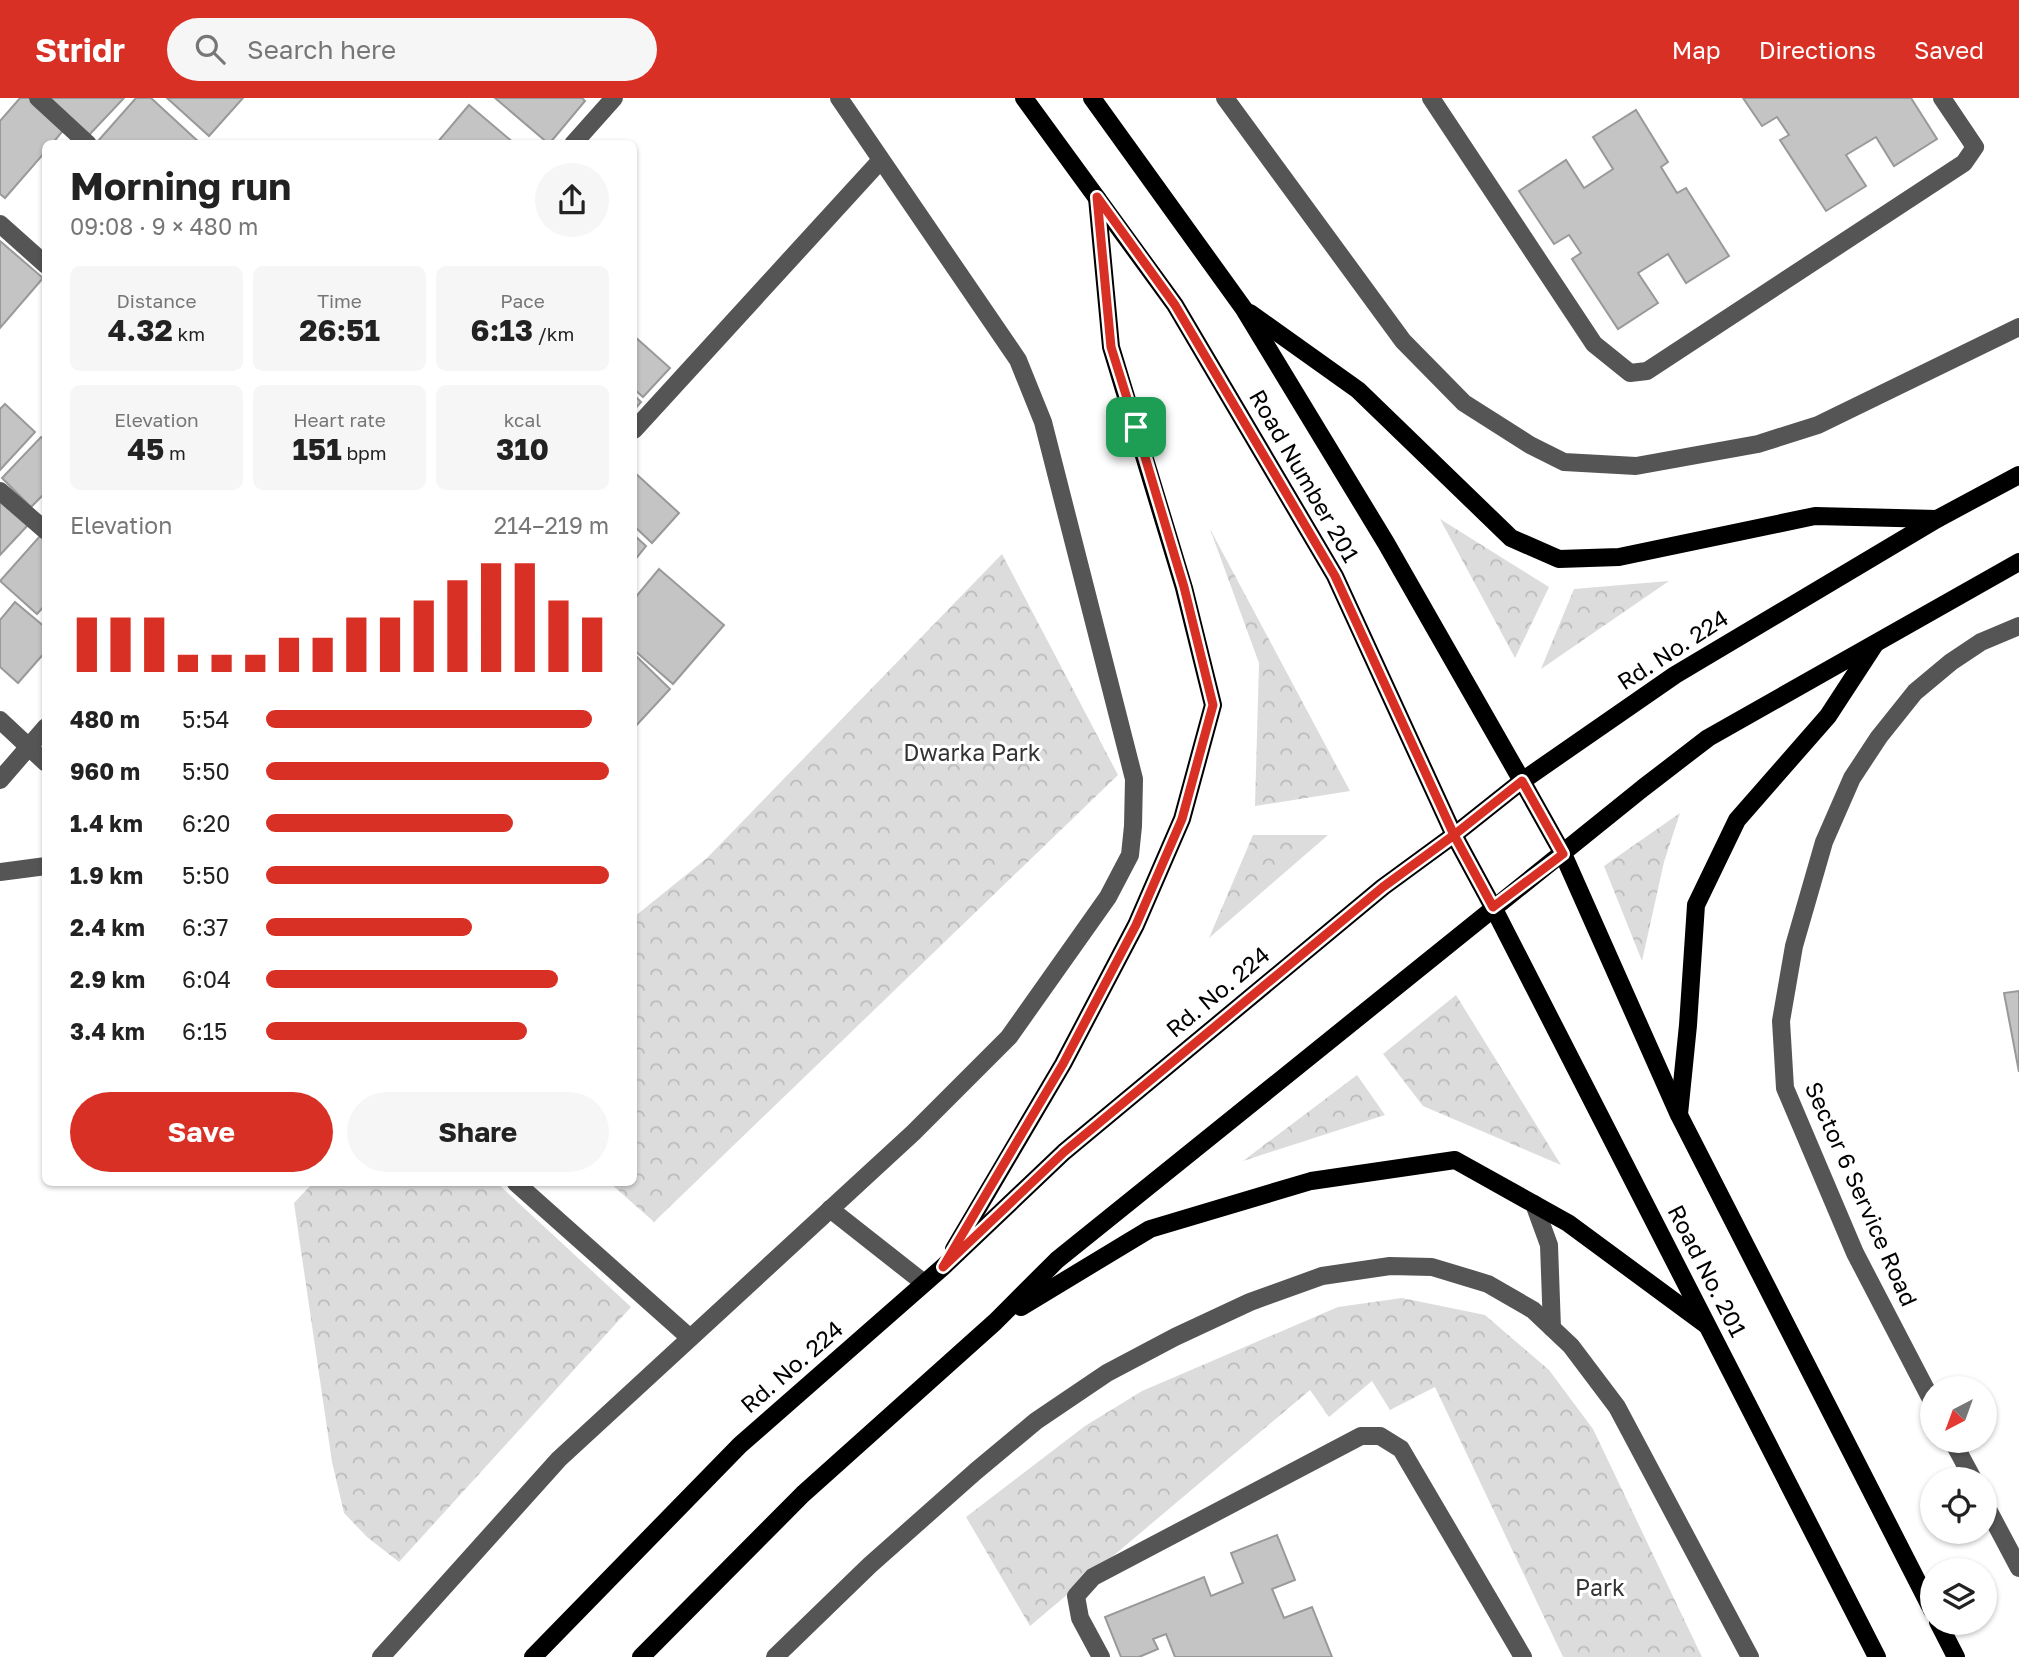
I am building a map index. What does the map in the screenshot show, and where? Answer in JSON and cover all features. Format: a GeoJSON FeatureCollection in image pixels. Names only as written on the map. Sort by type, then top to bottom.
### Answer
{"type":"FeatureCollection","features":[{"type":"Feature","properties":{"kind":"main road","name":"Road Number 201"},"geometry":{"type":"LineString","coordinates":[[1024,98],[1175,305],[1335,576],[1454,835],[1493,907]]}},
{"type":"Feature","properties":{"kind":"main road","name":"Road Number 201"},"geometry":{"type":"LineString","coordinates":[[1092,98],[1244,309],[1386,543],[1563,854]]}},
{"type":"Feature","properties":{"kind":"main road"},"geometry":{"type":"LineString","coordinates":[[943,1267],[1063,1064],[1136,925],[1182,819],[1213,705],[1184,587],[1111,347],[1097,197]]}},
{"type":"Feature","properties":{"kind":"main road"},"geometry":{"type":"LineString","coordinates":[[1244,309],[1358,390],[1511,538],[1559,559],[1619,557],[1815,516],[1937,519]]}},
{"type":"Feature","properties":{"kind":"main road","name":"Rd. No. 224"},"geometry":{"type":"LineString","coordinates":[[533,1657],[740,1446],[943,1267],[1075,1143],[1383,887],[1522,781],[1675,675],[1937,519],[2019,475]]}},
{"type":"Feature","properties":{"kind":"main road"},"geometry":{"type":"LineString","coordinates":[[641,1657],[803,1494],[995,1322],[1057,1260],[1493,907],[1708,738],[2019,562]]}},
{"type":"Feature","properties":{"kind":"main road"},"geometry":{"type":"LineString","coordinates":[[1679,1115],[1696,905],[1737,820],[1828,716],[1877,642]]}},
{"type":"Feature","properties":{"kind":"main road","name":"Road No. 201"},"geometry":{"type":"LineString","coordinates":[[1563,854],[1679,1115],[1920,1587]]}},
{"type":"Feature","properties":{"kind":"main road","name":"Road No. 201"},"geometry":{"type":"LineString","coordinates":[[1493,907],[1877,1657]]}},
{"type":"Feature","properties":{"kind":"main road"},"geometry":{"type":"LineString","coordinates":[[995,1322],[1150,1228],[1311,1181],[1455,1160],[1569,1223],[1707,1326]]}},
{"type":"Feature","properties":{"kind":"main road"},"geometry":{"type":"LineString","coordinates":[[1945,1635],[1956,1657]]}},
{"type":"Feature","properties":{"kind":"street"},"geometry":{"type":"LineString","coordinates":[[38,98],[84,140]]}},
{"type":"Feature","properties":{"kind":"street"},"geometry":{"type":"LineString","coordinates":[[577,140],[614,98]]}},
{"type":"Feature","properties":{"kind":"street"},"geometry":{"type":"LineString","coordinates":[[381,1657],[559,1458],[913,1133],[1009,1037],[1108,897],[1130,855],[1134,779],[1043,422],[1018,360],[839,98]]}},
{"type":"Feature","properties":{"kind":"street"},"geometry":{"type":"LineString","coordinates":[[1225,98],[1402,341],[1464,402],[1530,445],[1564,462],[1636,466],[1758,444],[1818,425],[2019,327]]}},
{"type":"Feature","properties":{"kind":"street"},"geometry":{"type":"LineString","coordinates":[[1431,98],[1594,344],[1630,373],[1647,371],[1964,163],[1975,147],[1941,98]]}},
{"type":"Feature","properties":{"kind":"street"},"geometry":{"type":"LineString","coordinates":[[637,427],[880,161]]}},
{"type":"Feature","properties":{"kind":"street"},"geometry":{"type":"LineString","coordinates":[[0,224],[42,261]]}},
{"type":"Feature","properties":{"kind":"street"},"geometry":{"type":"LineString","coordinates":[[0,491],[42,528]]}},
{"type":"Feature","properties":{"kind":"street","name":"Sector 6 Service Road"},"geometry":{"type":"LineString","coordinates":[[1920,1378],[1855,1253],[1785,1088],[1781,1021],[1794,946],[1824,842],[1852,778],[1879,737],[1915,692],[1951,662],[1981,642],[2019,626]]}},
{"type":"Feature","properties":{"kind":"street"},"geometry":{"type":"LineString","coordinates":[[0,720],[42,759]]}},
{"type":"Feature","properties":{"kind":"street"},"geometry":{"type":"LineString","coordinates":[[0,780],[42,731]]}},
{"type":"Feature","properties":{"kind":"street"},"geometry":{"type":"LineString","coordinates":[[0,872],[42,867]]}},
{"type":"Feature","properties":{"kind":"street"},"geometry":{"type":"LineString","coordinates":[[519,1186],[689,1337]]}},
{"type":"Feature","properties":{"kind":"street"},"geometry":{"type":"LineString","coordinates":[[1534,1204],[1549,1245],[1552,1328]]}},
{"type":"Feature","properties":{"kind":"street"},"geometry":{"type":"LineString","coordinates":[[830,1209],[924,1283]]}},
{"type":"Feature","properties":{"kind":"street"},"geometry":{"type":"LineString","coordinates":[[775,1657],[870,1565],[976,1471],[1036,1421],[1107,1373],[1175,1337],[1251,1302],[1322,1276],[1390,1266],[1432,1266],[1488,1284],[1534,1310],[1571,1346],[1617,1407],[1750,1657]]}},
{"type":"Feature","properties":{"kind":"street"},"geometry":{"type":"LineString","coordinates":[[1101,1657],[1080,1618],[1076,1596],[1093,1577],[1362,1436],[1380,1436],[1401,1449],[1523,1657]]}},
{"type":"Feature","properties":{"kind":"street"},"geometry":{"type":"LineString","coordinates":[[1997,1527],[2019,1568]]}},
{"type":"Feature","properties":{"kind":"green space"},"geometry":{"type":"Polygon","coordinates":[[[1440,519],[1549,587],[1515,658],[1440,519]]]}},
{"type":"Feature","properties":{"kind":"green space"},"geometry":{"type":"Polygon","coordinates":[[[1210,529],[1350,791],[1255,806],[1259,663],[1210,529]]]}},
{"type":"Feature","properties":{"kind":"green space","name":"Dwarka Park"},"geometry":{"type":"Polygon","coordinates":[[[1002,554],[1118,775],[654,1222],[613,1186],[637,1186],[637,915],[707,858],[1002,554]]]}},
{"type":"Feature","properties":{"kind":"green space"},"geometry":{"type":"Polygon","coordinates":[[[1669,581],[1541,669],[1574,589],[1669,581]]]}},
{"type":"Feature","properties":{"kind":"green space"},"geometry":{"type":"Polygon","coordinates":[[[1680,813],[1664,862],[1642,961],[1604,866],[1680,813]]]}},
{"type":"Feature","properties":{"kind":"green space"},"geometry":{"type":"Polygon","coordinates":[[[1253,835],[1328,835],[1209,938],[1253,835]]]}},
{"type":"Feature","properties":{"kind":"green space"},"geometry":{"type":"Polygon","coordinates":[[[1456,995],[1561,1165],[1423,1106],[1383,1054],[1456,995]]]}},
{"type":"Feature","properties":{"kind":"green space"},"geometry":{"type":"Polygon","coordinates":[[[1357,1075],[1385,1115],[1243,1161],[1357,1075]]]}},
{"type":"Feature","properties":{"kind":"green space"},"geometry":{"type":"Polygon","coordinates":[[[310,1186],[500,1186],[631,1307],[399,1562],[367,1537],[344,1513],[332,1462],[294,1203],[310,1186]]]}},
{"type":"Feature","properties":{"kind":"green space","name":"Park"},"geometry":{"type":"Polygon","coordinates":[[[1402,1298],[1485,1315],[1549,1370],[1593,1429],[1702,1657],[1563,1657],[1435,1387],[1390,1410],[1372,1381],[1329,1417],[1310,1390],[1030,1626],[966,1517],[1085,1426],[1142,1391],[1338,1307],[1402,1298]]]}},
{"type":"Feature","properties":{"kind":"building"},"geometry":{"type":"Polygon","coordinates":[[[20,98],[31,98],[65,128],[55,140],[42,140],[42,156],[5,198],[0,194],[0,121],[20,98]]]}},
{"type":"Feature","properties":{"kind":"building"},"geometry":{"type":"Polygon","coordinates":[[[50,98],[124,98],[89,135],[50,98]]]}},
{"type":"Feature","properties":{"kind":"building"},"geometry":{"type":"Polygon","coordinates":[[[136,98],[151,98],[197,140],[99,140],[136,98]]]}},
{"type":"Feature","properties":{"kind":"building"},"geometry":{"type":"Polygon","coordinates":[[[167,98],[243,98],[209,136],[167,98]]]}},
{"type":"Feature","properties":{"kind":"building"},"geometry":{"type":"Polygon","coordinates":[[[495,98],[582,98],[585,101],[552,140],[544,140],[495,98]]]}},
{"type":"Feature","properties":{"kind":"building"},"geometry":{"type":"Polygon","coordinates":[[[1743,98],[1911,98],[1937,139],[1894,166],[1876,137],[1846,155],[1866,186],[1826,211],[1780,140],[1789,135],[1777,117],[1762,126],[1743,98]]]}},
{"type":"Feature","properties":{"kind":"building"},"geometry":{"type":"Polygon","coordinates":[[[469,105],[510,140],[439,140],[469,105]]]}},
{"type":"Feature","properties":{"kind":"building"},"geometry":{"type":"Polygon","coordinates":[[[1636,110],[1668,162],[1661,167],[1677,193],[1686,188],[1729,256],[1686,283],[1668,254],[1638,273],[1658,303],[1618,329],[1572,259],[1581,253],[1569,235],[1554,244],[1519,191],[1566,160],[1584,188],[1613,169],[1593,137],[1636,110]]]}},
{"type":"Feature","properties":{"kind":"building"},"geometry":{"type":"Polygon","coordinates":[[[0,241],[42,279],[0,328],[0,241]]]}},
{"type":"Feature","properties":{"kind":"building"},"geometry":{"type":"Polygon","coordinates":[[[637,339],[670,368],[643,397],[637,392],[637,339]]]}},
{"type":"Feature","properties":{"kind":"building"},"geometry":{"type":"Polygon","coordinates":[[[5,404],[35,432],[0,470],[0,409],[5,404]]]}},
{"type":"Feature","properties":{"kind":"building"},"geometry":{"type":"Polygon","coordinates":[[[42,438],[42,496],[31,507],[2,478],[42,438]]]}},
{"type":"Feature","properties":{"kind":"building"},"geometry":{"type":"Polygon","coordinates":[[[637,475],[679,513],[652,543],[637,529],[637,475]]]}},
{"type":"Feature","properties":{"kind":"building"},"geometry":{"type":"Polygon","coordinates":[[[0,500],[28,525],[0,555],[0,500]]]}},
{"type":"Feature","properties":{"kind":"building"},"geometry":{"type":"Polygon","coordinates":[[[40,536],[42,537],[42,608],[37,614],[0,581],[40,536]]]}},
{"type":"Feature","properties":{"kind":"building"},"geometry":{"type":"Polygon","coordinates":[[[637,538],[646,546],[637,557],[637,538]]]}},
{"type":"Feature","properties":{"kind":"building"},"geometry":{"type":"Polygon","coordinates":[[[659,569],[724,625],[673,684],[637,653],[637,595],[659,569]]]}},
{"type":"Feature","properties":{"kind":"building"},"geometry":{"type":"Polygon","coordinates":[[[15,602],[42,625],[42,656],[18,683],[0,667],[0,620],[15,602]]]}},
{"type":"Feature","properties":{"kind":"building"},"geometry":{"type":"Polygon","coordinates":[[[637,657],[670,689],[637,725],[637,657]]]}},
{"type":"Feature","properties":{"kind":"building"},"geometry":{"type":"Polygon","coordinates":[[[2019,991],[2019,1072],[2004,993],[2019,991]]]}},
{"type":"Feature","properties":{"kind":"building"},"geometry":{"type":"Polygon","coordinates":[[[1277,1535],[1295,1580],[1272,1589],[1284,1618],[1312,1607],[1332,1657],[1175,1657],[1166,1634],[1153,1639],[1158,1649],[1139,1657],[1121,1657],[1105,1617],[1204,1577],[1211,1596],[1243,1583],[1231,1553],[1277,1535]]]}},
{"type":"Feature","properties":{"kind":"route"},"geometry":{"type":"LineString","coordinates":[[1136,427],[1111,347],[1097,197],[1175,305],[1335,576],[1454,835],[1522,781],[1563,854],[1493,907],[1454,835],[1383,887],[1064,1152],[943,1267],[1063,1064],[1136,925],[1182,819],[1213,705],[1184,587],[1136,427]]}}]}
